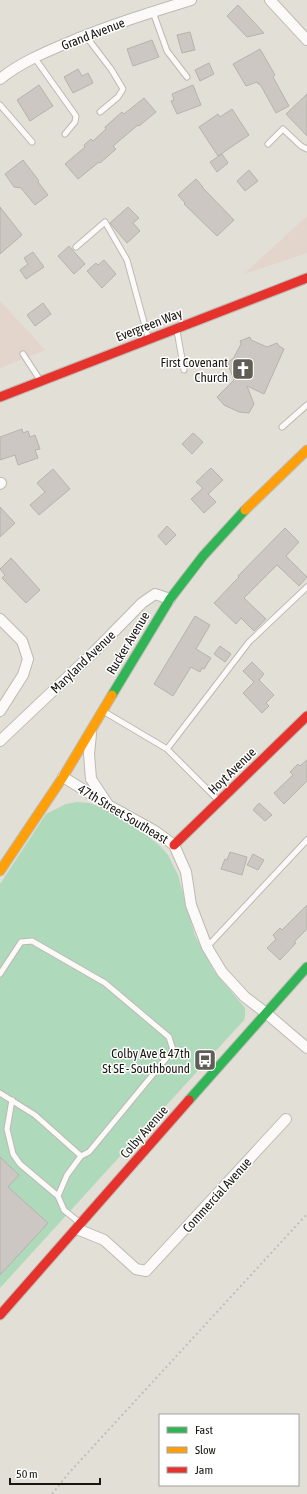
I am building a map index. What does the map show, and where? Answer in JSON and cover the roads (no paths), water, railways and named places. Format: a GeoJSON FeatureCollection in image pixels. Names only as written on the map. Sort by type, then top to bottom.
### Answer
{"type":"FeatureCollection","features":[{"type":"Feature","properties":{"kind":"main road","name":"Evergreen Way"},"geometry":{"type":"LineString","coordinates":[[0,397],[307,278]]}},
{"type":"Feature","properties":{"kind":"main road","name":"Rucker Avenue"},"geometry":{"type":"LineString","coordinates":[[0,872],[63,777],[170,599],[203,556],[241,514],[307,450]]}},
{"type":"Feature","properties":{"kind":"main road","name":"Hoyt Avenue"},"geometry":{"type":"LineString","coordinates":[[174,845],[307,716]]}},
{"type":"Feature","properties":{"kind":"main road","name":"Colby Avenue"},"geometry":{"type":"LineString","coordinates":[[0,1315],[307,967]]}},
{"type":"Feature","properties":{"kind":"street","name":"Grand Avenue"},"geometry":{"type":"LineString","coordinates":[[0,79],[34,57],[85,35],[191,0]]}},
{"type":"Feature","properties":{"kind":"street"},"geometry":{"type":"LineString","coordinates":[[270,0],[307,40]]}},
{"type":"Feature","properties":{"kind":"street","name":"Maryland Avenue"},"geometry":{"type":"LineString","coordinates":[[0,741],[96,650],[142,603],[155,594],[170,599]]}},
{"type":"Feature","properties":{"kind":"street"},"geometry":{"type":"LineString","coordinates":[[0,619],[22,641],[28,660],[22,675],[0,711]]}},
{"type":"Feature","properties":{"kind":"street"},"geometry":{"type":"LineString","coordinates":[[91,730],[89,754],[91,779],[110,806]]}},
{"type":"Feature","properties":{"kind":"street","name":"47th Street Southeast"},"geometry":{"type":"LineString","coordinates":[[63,777],[110,806],[155,830],[174,845],[186,872],[191,905],[207,947],[222,972],[245,997],[307,1048]]}},
{"type":"Feature","properties":{"kind":"street","name":"Commercial Avenue"},"geometry":{"type":"LineString","coordinates":[[79,1226],[104,1240],[136,1269],[146,1271],[286,1119]]}},
{"type":"Feature","properties":{"kind":"lane"},"geometry":{"type":"LineString","coordinates":[[153,12],[167,51],[187,77]]}},
{"type":"Feature","properties":{"kind":"lane"},"geometry":{"type":"LineString","coordinates":[[85,35],[123,89],[118,97],[100,112]]}},
{"type":"Feature","properties":{"kind":"lane"},"geometry":{"type":"LineString","coordinates":[[34,57],[76,116],[76,122],[65,134]]}},
{"type":"Feature","properties":{"kind":"lane"},"geometry":{"type":"LineString","coordinates":[[0,105],[32,142]]}},
{"type":"Feature","properties":{"kind":"lane"},"geometry":{"type":"LineString","coordinates":[[268,144],[283,129],[301,146],[307,149]]}},
{"type":"Feature","properties":{"kind":"lane"},"geometry":{"type":"LineString","coordinates":[[76,248],[106,222],[127,260],[148,340]]}},
{"type":"Feature","properties":{"kind":"lane"},"geometry":{"type":"LineString","coordinates":[[176,328],[184,370]]}},
{"type":"Feature","properties":{"kind":"lane"},"geometry":{"type":"LineString","coordinates":[[23,354],[41,381]]}},
{"type":"Feature","properties":{"kind":"lane"},"geometry":{"type":"LineString","coordinates":[[282,427],[307,405]]}},
{"type":"Feature","properties":{"kind":"lane"},"geometry":{"type":"LineString","coordinates":[[168,749],[249,642],[307,587]]}},
{"type":"Feature","properties":{"kind":"lane"},"geometry":{"type":"LineString","coordinates":[[103,711],[168,749],[219,802]]}},
{"type":"Feature","properties":{"kind":"lane"},"geometry":{"type":"LineString","coordinates":[[207,947],[307,840]]}},
{"type":"Feature","properties":{"kind":"lane"},"geometry":{"type":"LineString","coordinates":[[0,974],[21,942],[32,941],[105,983],[170,1037],[173,1050],[89,1152],[81,1156],[67,1175],[58,1196]]}},
{"type":"Feature","properties":{"kind":"lane"},"geometry":{"type":"LineString","coordinates":[[0,1093],[35,1115],[81,1156]]}},
{"type":"Feature","properties":{"kind":"lane"},"geometry":{"type":"LineString","coordinates":[[12,1100],[7,1129],[13,1154],[20,1164],[58,1196],[64,1210],[79,1226]]}},
{"type":"Feature","properties":{"kind":"place","name":"First Covenant Church"},"geometry":{"type":"Point","coordinates":[243,369]}},
{"type":"Feature","properties":{"kind":"place","name":"Colby Ave & 47th St SE - Southbound"},"geometry":{"type":"Point","coordinates":[205,1060]}}]}
